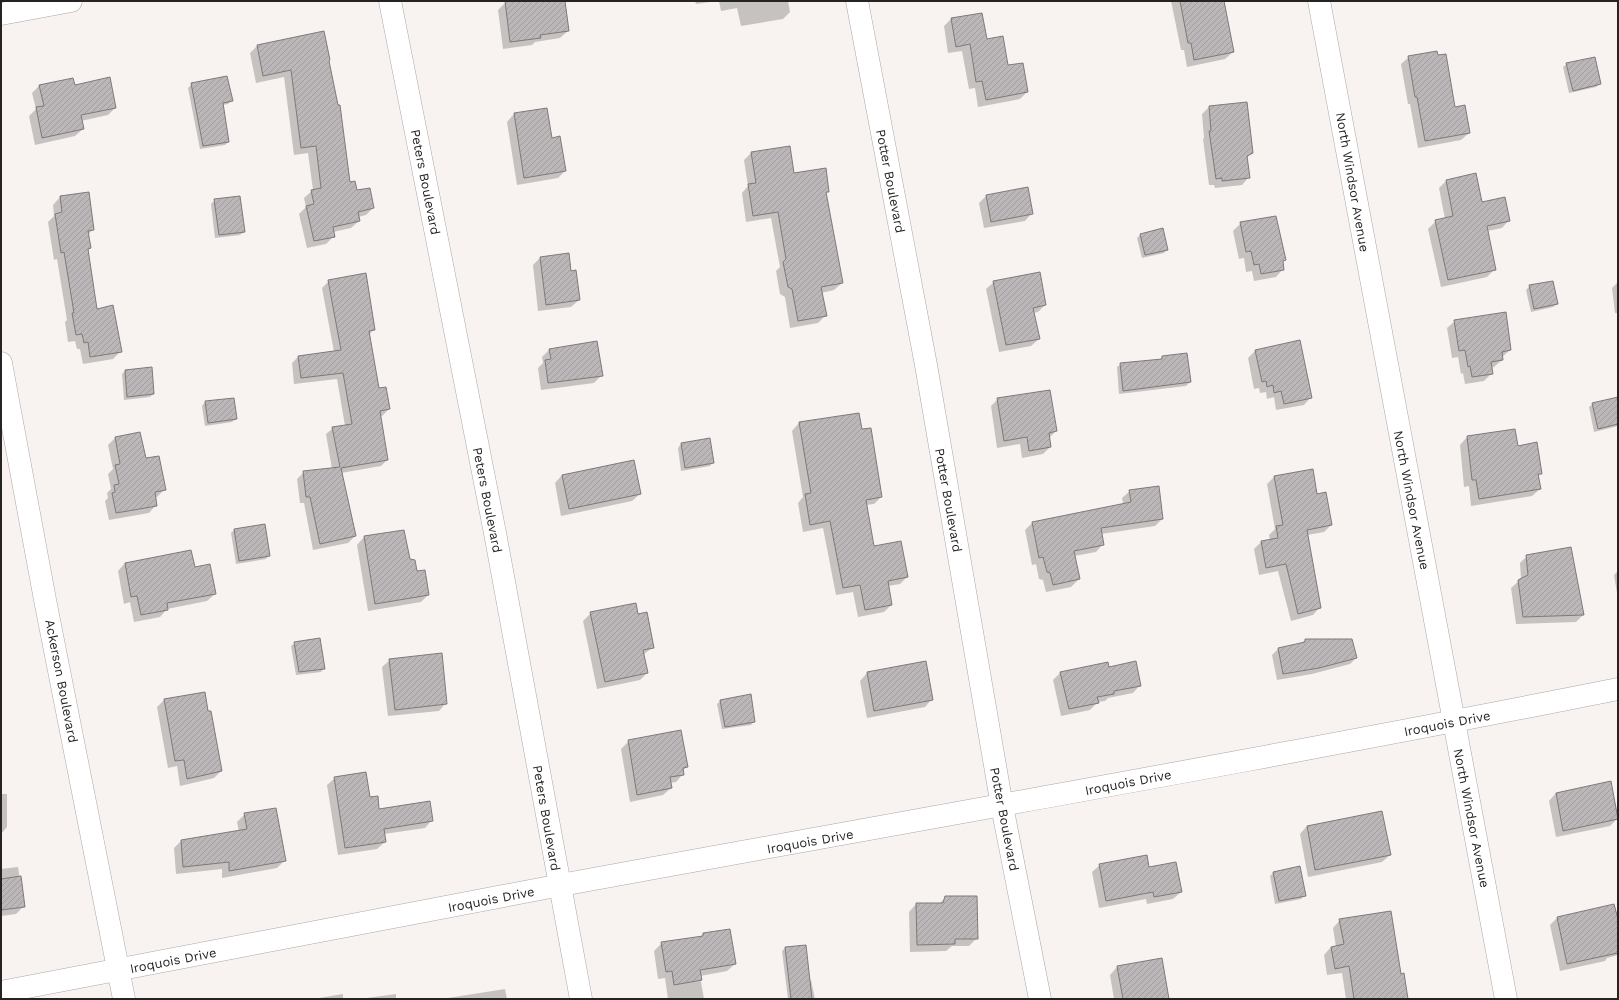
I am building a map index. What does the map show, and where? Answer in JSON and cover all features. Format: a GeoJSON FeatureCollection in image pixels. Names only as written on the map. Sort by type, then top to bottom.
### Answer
{"type":"FeatureCollection","features":[{"type":"Feature","properties":{"kind":"street"},"geometry":{"type":"LineString","coordinates":[[1,14],[71,1]]}},
{"type":"Feature","properties":{"kind":"street","name":"Peters Boulevard"},"geometry":{"type":"LineString","coordinates":[[390,1],[495,533],[581,999]]}},
{"type":"Feature","properties":{"kind":"street","name":"Potter Boulevard"},"geometry":{"type":"LineString","coordinates":[[856,1],[926,365],[1002,806],[1040,999]]}},
{"type":"Feature","properties":{"kind":"street","name":"North Windsor Avenue"},"geometry":{"type":"LineString","coordinates":[[1319,1],[1506,999]]}},
{"type":"Feature","properties":{"kind":"street","name":"Ackerson Boulevard"},"geometry":{"type":"LineString","coordinates":[[1,362],[46,605],[124,999]]}},
{"type":"Feature","properties":{"kind":"street","name":"Iroquois Drive"},"geometry":{"type":"LineString","coordinates":[[1,992],[559,886],[1454,722],[1618,689]]}},
{"type":"Feature","properties":{"kind":"building"},"geometry":{"type":"Polygon","coordinates":[[[505,1],[565,1],[569,31],[540,35],[541,38],[510,42],[505,1]]]}},
{"type":"Feature","properties":{"kind":"building"},"geometry":{"type":"Polygon","coordinates":[[[1180,1],[1224,1],[1234,52],[1194,60],[1191,43],[1188,43],[1180,1]]]}},
{"type":"Feature","properties":{"kind":"building"},"geometry":{"type":"Polygon","coordinates":[[[982,13],[987,39],[1003,36],[1008,65],[1023,63],[1028,92],[986,100],[982,81],[976,82],[970,44],[956,47],[951,18],[982,13]]]}},
{"type":"Feature","properties":{"kind":"building"},"geometry":{"type":"Polygon","coordinates":[[[324,31],[338,105],[340,105],[350,182],[355,181],[357,190],[370,188],[374,208],[358,212],[360,221],[333,227],[335,237],[314,241],[306,206],[314,204],[311,190],[321,188],[316,146],[301,148],[291,70],[263,76],[257,45],[324,31]]]}},
{"type":"Feature","properties":{"kind":"building"},"geometry":{"type":"Polygon","coordinates":[[[1437,51],[1438,55],[1446,54],[1455,107],[1465,105],[1470,133],[1425,141],[1408,56],[1437,51]]]}},
{"type":"Feature","properties":{"kind":"building"},"geometry":{"type":"Polygon","coordinates":[[[1595,57],[1601,84],[1573,91],[1566,63],[1595,57]]]}},
{"type":"Feature","properties":{"kind":"building"},"geometry":{"type":"Polygon","coordinates":[[[227,76],[233,101],[223,103],[229,142],[203,146],[191,83],[227,76]]]}},
{"type":"Feature","properties":{"kind":"building"},"geometry":{"type":"Polygon","coordinates":[[[110,77],[116,108],[81,115],[84,129],[42,138],[36,107],[44,106],[39,85],[73,78],[75,85],[110,77]]]}},
{"type":"Feature","properties":{"kind":"building"},"geometry":{"type":"Polygon","coordinates":[[[1247,102],[1253,153],[1247,156],[1250,178],[1222,181],[1222,178],[1216,179],[1209,131],[1211,131],[1209,106],[1247,102]]]}},
{"type":"Feature","properties":{"kind":"building"},"geometry":{"type":"Polygon","coordinates":[[[547,108],[552,138],[560,136],[566,171],[524,178],[514,113],[547,108]]]}},
{"type":"Feature","properties":{"kind":"building"},"geometry":{"type":"Polygon","coordinates":[[[790,146],[794,173],[826,168],[829,192],[826,192],[843,283],[821,287],[827,316],[798,321],[792,289],[788,287],[783,262],[786,259],[778,212],[753,216],[748,184],[756,183],[751,152],[790,146]]]}},
{"type":"Feature","properties":{"kind":"building"},"geometry":{"type":"Polygon","coordinates":[[[1476,173],[1482,202],[1505,197],[1510,221],[1487,226],[1496,270],[1448,280],[1435,220],[1453,216],[1446,180],[1476,173]]]}},
{"type":"Feature","properties":{"kind":"building"},"geometry":{"type":"Polygon","coordinates":[[[1028,187],[1033,214],[991,222],[986,195],[1028,187]]]}},
{"type":"Feature","properties":{"kind":"building"},"geometry":{"type":"Polygon","coordinates":[[[89,192],[94,230],[88,231],[91,248],[88,249],[97,309],[113,305],[122,352],[90,357],[88,342],[84,343],[82,334],[76,335],[64,252],[61,253],[55,214],[62,212],[60,196],[89,192]]]}},
{"type":"Feature","properties":{"kind":"building"},"geometry":{"type":"Polygon","coordinates":[[[240,196],[245,232],[219,235],[214,199],[240,196]]]}},
{"type":"Feature","properties":{"kind":"building"},"geometry":{"type":"Polygon","coordinates":[[[1276,216],[1286,260],[1283,261],[1284,270],[1261,274],[1259,264],[1254,265],[1251,251],[1246,252],[1240,222],[1276,216]]]}},
{"type":"Feature","properties":{"kind":"building"},"geometry":{"type":"Polygon","coordinates":[[[1163,228],[1168,250],[1145,255],[1140,234],[1163,228]]]}},
{"type":"Feature","properties":{"kind":"building"},"geometry":{"type":"Polygon","coordinates":[[[569,253],[571,271],[576,270],[580,300],[546,305],[540,257],[569,253]]]}},
{"type":"Feature","properties":{"kind":"building"},"geometry":{"type":"Polygon","coordinates":[[[1040,272],[1046,305],[1033,308],[1040,339],[1006,345],[993,281],[1040,272]]]}},
{"type":"Feature","properties":{"kind":"building"},"geometry":{"type":"Polygon","coordinates":[[[366,273],[375,330],[369,331],[379,388],[386,387],[390,409],[380,411],[388,460],[341,468],[356,536],[320,544],[310,497],[306,497],[303,471],[340,467],[332,427],[352,424],[343,373],[301,378],[298,356],[341,350],[328,280],[366,273]]]}},
{"type":"Feature","properties":{"kind":"building"},"geometry":{"type":"Polygon","coordinates":[[[1553,281],[1558,304],[1534,309],[1529,285],[1553,281]]]}},
{"type":"Feature","properties":{"kind":"building"},"geometry":{"type":"Polygon","coordinates":[[[1506,312],[1511,350],[1502,352],[1503,360],[1491,362],[1493,374],[1472,377],[1470,366],[1468,367],[1465,350],[1459,351],[1454,320],[1506,312]]]}},
{"type":"Feature","properties":{"kind":"building"},"geometry":{"type":"Polygon","coordinates":[[[1300,340],[1312,398],[1284,404],[1281,391],[1274,393],[1273,385],[1267,387],[1266,381],[1262,382],[1255,350],[1300,340]]]}},
{"type":"Feature","properties":{"kind":"building"},"geometry":{"type":"Polygon","coordinates":[[[597,341],[603,376],[548,383],[545,360],[551,359],[549,349],[597,341]]]}},
{"type":"Feature","properties":{"kind":"building"},"geometry":{"type":"Polygon","coordinates":[[[1187,353],[1191,382],[1123,391],[1120,363],[1162,359],[1162,356],[1187,353]]]}},
{"type":"Feature","properties":{"kind":"building"},"geometry":{"type":"Polygon","coordinates":[[[152,367],[154,394],[127,397],[125,370],[152,367]]]}},
{"type":"Feature","properties":{"kind":"building"},"geometry":{"type":"Polygon","coordinates":[[[1050,390],[1057,431],[1049,433],[1051,447],[1029,451],[1027,437],[1004,441],[997,398],[1050,390]]]}},
{"type":"Feature","properties":{"kind":"building"},"geometry":{"type":"Polygon","coordinates":[[[1618,397],[1618,424],[1598,429],[1592,403],[1618,397]]]}},
{"type":"Feature","properties":{"kind":"building"},"geometry":{"type":"Polygon","coordinates":[[[234,398],[237,419],[208,423],[205,401],[234,398]]]}},
{"type":"Feature","properties":{"kind":"building"},"geometry":{"type":"Polygon","coordinates":[[[859,413],[862,429],[871,428],[882,497],[866,500],[874,546],[901,541],[908,577],[888,581],[892,605],[865,610],[860,585],[843,588],[830,521],[810,525],[805,494],[811,493],[799,422],[859,413]]]}},
{"type":"Feature","properties":{"kind":"building"},"geometry":{"type":"Polygon","coordinates":[[[1515,429],[1518,446],[1537,442],[1542,474],[1538,474],[1541,489],[1479,499],[1476,480],[1472,480],[1467,436],[1515,429]]]}},
{"type":"Feature","properties":{"kind":"building"},"geometry":{"type":"Polygon","coordinates":[[[140,432],[146,458],[159,456],[166,490],[155,492],[157,506],[116,513],[112,493],[115,492],[114,485],[119,484],[115,465],[120,464],[115,437],[140,432]]]}},
{"type":"Feature","properties":{"kind":"building"},"geometry":{"type":"Polygon","coordinates":[[[710,438],[714,463],[685,468],[681,443],[710,438]]]}},
{"type":"Feature","properties":{"kind":"building"},"geometry":{"type":"Polygon","coordinates":[[[634,460],[641,494],[569,509],[562,475],[634,460]]]}},
{"type":"Feature","properties":{"kind":"building"},"geometry":{"type":"Polygon","coordinates":[[[1313,469],[1317,494],[1326,492],[1332,525],[1307,530],[1321,608],[1298,614],[1286,564],[1266,568],[1261,541],[1278,538],[1276,526],[1283,525],[1274,476],[1313,469]]]}},
{"type":"Feature","properties":{"kind":"building"},"geometry":{"type":"Polygon","coordinates":[[[1159,486],[1163,519],[1101,528],[1104,545],[1074,551],[1080,579],[1053,585],[1050,573],[1047,572],[1043,557],[1039,558],[1032,522],[1131,502],[1129,490],[1159,486]]]}},
{"type":"Feature","properties":{"kind":"building"},"geometry":{"type":"Polygon","coordinates":[[[265,524],[270,556],[239,561],[234,529],[265,524]]]}},
{"type":"Feature","properties":{"kind":"building"},"geometry":{"type":"Polygon","coordinates":[[[404,530],[410,559],[415,560],[417,571],[425,570],[429,595],[375,604],[364,536],[404,530]]]}},
{"type":"Feature","properties":{"kind":"building"},"geometry":{"type":"Polygon","coordinates":[[[1571,547],[1584,615],[1523,617],[1518,580],[1528,575],[1526,555],[1571,547]]]}},
{"type":"Feature","properties":{"kind":"building"},"geometry":{"type":"Polygon","coordinates":[[[191,550],[195,567],[210,564],[216,594],[167,603],[168,610],[141,615],[137,596],[131,597],[125,563],[191,550]]]}},
{"type":"Feature","properties":{"kind":"building"},"geometry":{"type":"Polygon","coordinates":[[[636,603],[638,614],[647,612],[654,648],[643,650],[648,673],[605,682],[590,612],[636,603]]]}},
{"type":"Feature","properties":{"kind":"building"},"geometry":{"type":"Polygon","coordinates":[[[320,638],[325,669],[299,672],[294,642],[320,638]]]}},
{"type":"Feature","properties":{"kind":"building"},"geometry":{"type":"Polygon","coordinates":[[[1305,639],[1352,639],[1357,658],[1319,668],[1283,674],[1278,648],[1305,642],[1305,639]]]}},
{"type":"Feature","properties":{"kind":"building"},"geometry":{"type":"Polygon","coordinates":[[[442,653],[447,704],[395,710],[389,659],[442,653]]]}},
{"type":"Feature","properties":{"kind":"building"},"geometry":{"type":"Polygon","coordinates":[[[926,661],[933,700],[874,711],[867,672],[926,661]]]}},
{"type":"Feature","properties":{"kind":"building"},"geometry":{"type":"Polygon","coordinates":[[[1136,661],[1141,686],[1114,691],[1114,694],[1097,697],[1099,703],[1069,709],[1060,672],[1108,662],[1109,667],[1136,661]]]}},
{"type":"Feature","properties":{"kind":"building"},"geometry":{"type":"Polygon","coordinates":[[[205,692],[208,711],[211,711],[222,771],[187,779],[184,760],[175,761],[164,699],[205,692]]]}},
{"type":"Feature","properties":{"kind":"building"},"geometry":{"type":"Polygon","coordinates":[[[751,694],[755,722],[725,727],[720,700],[751,694]]]}},
{"type":"Feature","properties":{"kind":"building"},"geometry":{"type":"Polygon","coordinates":[[[681,730],[688,767],[683,768],[684,775],[670,777],[672,788],[637,795],[628,740],[681,730]]]}},
{"type":"Feature","properties":{"kind":"building"},"geometry":{"type":"Polygon","coordinates":[[[366,772],[370,797],[378,796],[379,809],[430,801],[433,821],[384,829],[386,842],[345,848],[334,777],[366,772]]]}},
{"type":"Feature","properties":{"kind":"building"},"geometry":{"type":"Polygon","coordinates":[[[1611,781],[1618,819],[1563,831],[1556,793],[1611,781]]]}},
{"type":"Feature","properties":{"kind":"building"},"geometry":{"type":"Polygon","coordinates":[[[276,808],[286,861],[229,871],[229,862],[183,867],[181,840],[247,829],[244,813],[276,808]]]}},
{"type":"Feature","properties":{"kind":"building"},"geometry":{"type":"Polygon","coordinates":[[[1382,811],[1391,855],[1315,870],[1307,826],[1382,811]]]}},
{"type":"Feature","properties":{"kind":"building"},"geometry":{"type":"Polygon","coordinates":[[[1147,855],[1149,867],[1176,862],[1182,892],[1154,897],[1153,892],[1106,901],[1099,864],[1147,855]]]}},
{"type":"Feature","properties":{"kind":"building"},"geometry":{"type":"Polygon","coordinates":[[[1300,866],[1306,896],[1279,901],[1273,872],[1300,866]]]}},
{"type":"Feature","properties":{"kind":"building"},"geometry":{"type":"Polygon","coordinates":[[[21,876],[25,907],[1,910],[1,879],[21,876]]]}},
{"type":"Feature","properties":{"kind":"building"},"geometry":{"type":"Polygon","coordinates":[[[945,896],[977,896],[978,939],[955,939],[955,944],[917,945],[916,903],[943,903],[945,896]]]}},
{"type":"Feature","properties":{"kind":"building"},"geometry":{"type":"Polygon","coordinates":[[[1614,904],[1618,919],[1618,953],[1567,964],[1557,917],[1614,904]]]}},
{"type":"Feature","properties":{"kind":"building"},"geometry":{"type":"Polygon","coordinates":[[[1391,911],[1401,974],[1404,973],[1408,999],[1354,999],[1349,966],[1335,969],[1331,947],[1344,944],[1339,919],[1391,911]]]}},
{"type":"Feature","properties":{"kind":"building"},"geometry":{"type":"Polygon","coordinates":[[[730,929],[736,964],[700,970],[702,980],[674,985],[672,971],[666,972],[661,942],[703,936],[703,933],[730,929]]]}},
{"type":"Feature","properties":{"kind":"building"},"geometry":{"type":"Polygon","coordinates":[[[806,945],[812,999],[791,999],[785,947],[806,945]]]}},
{"type":"Feature","properties":{"kind":"building"},"geometry":{"type":"Polygon","coordinates":[[[1162,958],[1169,999],[1123,999],[1117,966],[1162,958]]]}}]}
